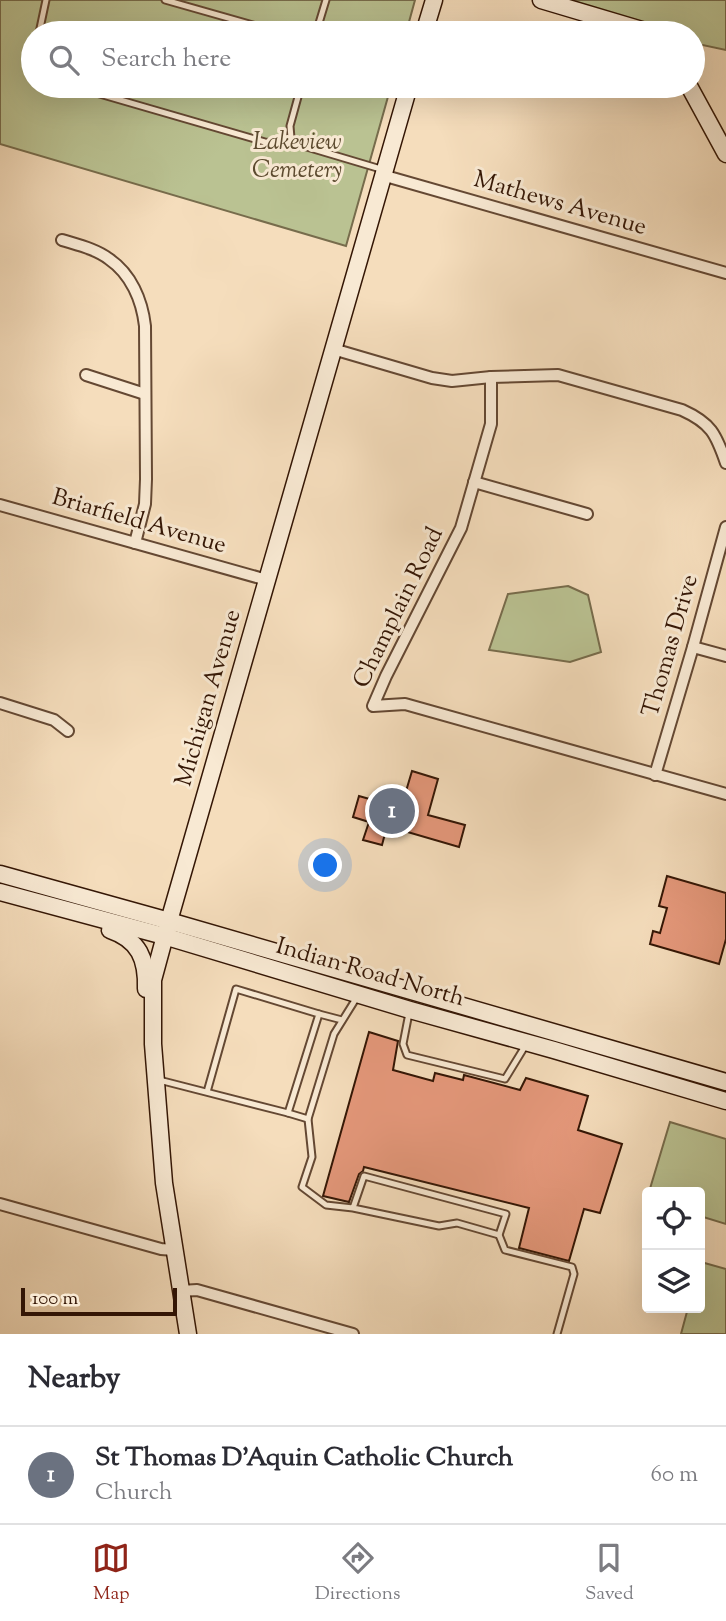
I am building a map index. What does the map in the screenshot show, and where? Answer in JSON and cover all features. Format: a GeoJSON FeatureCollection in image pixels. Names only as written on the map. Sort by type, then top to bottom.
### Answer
{"type":"FeatureCollection","features":[{"type":"Feature","properties":{"kind":"main road"},"geometry":{"type":"LineString","coordinates":[[428,21],[434,0]]}},
{"type":"Feature","properties":{"kind":"main road"},"geometry":{"type":"LineString","coordinates":[[541,0],[612,21]]}},
{"type":"Feature","properties":{"kind":"main road","name":"Michigan Avenue"},"geometry":{"type":"LineString","coordinates":[[188,1334],[164,1183],[153,1044],[153,980],[405,98]]}},
{"type":"Feature","properties":{"kind":"main road"},"geometry":{"type":"LineString","coordinates":[[696,98],[726,152]]}},
{"type":"Feature","properties":{"kind":"main road","name":"Indian Road North"},"geometry":{"type":"LineString","coordinates":[[0,874],[359,995],[726,1101]]}},
{"type":"Feature","properties":{"kind":"main road","name":"Indian Road North"},"geometry":{"type":"LineString","coordinates":[[0,892],[70,911],[167,929],[726,1082]]}},
{"type":"Feature","properties":{"kind":"main road"},"geometry":{"type":"LineString","coordinates":[[70,911],[126,937],[141,955],[146,980],[146,1018],[153,1044]]}},
{"type":"Feature","properties":{"kind":"street","name":"Mathews Avenue"},"geometry":{"type":"LineString","coordinates":[[383,172],[726,273]]}},
{"type":"Feature","properties":{"kind":"street"},"geometry":{"type":"LineString","coordinates":[[62,240],[109,258],[130,280],[145,319],[146,493],[135,543]]}},
{"type":"Feature","properties":{"kind":"street"},"geometry":{"type":"LineString","coordinates":[[333,349],[432,378],[452,381],[558,375],[682,410],[698,417],[711,429],[726,463]]}},
{"type":"Feature","properties":{"kind":"street"},"geometry":{"type":"LineString","coordinates":[[86,375],[145,394]]}},
{"type":"Feature","properties":{"kind":"street","name":"Champlain Road"},"geometry":{"type":"LineString","coordinates":[[491,377],[491,424],[457,538],[373,706],[405,704],[726,794]]}},
{"type":"Feature","properties":{"kind":"street"},"geometry":{"type":"LineString","coordinates":[[474,482],[587,514]]}},
{"type":"Feature","properties":{"kind":"street","name":"Briarfield Avenue"},"geometry":{"type":"LineString","coordinates":[[0,505],[267,580]]}},
{"type":"Feature","properties":{"kind":"street","name":"Thomas Drive"},"geometry":{"type":"LineString","coordinates":[[655,775],[726,527]]}},
{"type":"Feature","properties":{"kind":"street"},"geometry":{"type":"LineString","coordinates":[[693,647],[726,656]]}},
{"type":"Feature","properties":{"kind":"street"},"geometry":{"type":"LineString","coordinates":[[0,704],[54,720],[68,731]]}},
{"type":"Feature","properties":{"kind":"street"},"geometry":{"type":"LineString","coordinates":[[0,1204],[161,1249],[174,1250]]}},
{"type":"Feature","properties":{"kind":"street"},"geometry":{"type":"LineString","coordinates":[[181,1291],[198,1290],[353,1334]]}},
{"type":"Feature","properties":{"kind":"lane"},"geometry":{"type":"LineString","coordinates":[[42,21],[46,0]]}},
{"type":"Feature","properties":{"kind":"lane"},"geometry":{"type":"LineString","coordinates":[[165,0],[239,21]]}},
{"type":"Feature","properties":{"kind":"lane"},"geometry":{"type":"LineString","coordinates":[[320,21],[326,0]]}},
{"type":"Feature","properties":{"kind":"lane"},"geometry":{"type":"LineString","coordinates":[[113,98],[265,142],[276,143],[291,138]]}},
{"type":"Feature","properties":{"kind":"lane"},"geometry":{"type":"LineString","coordinates":[[298,98],[290,125],[291,138],[300,145],[383,172]]}},
{"type":"Feature","properties":{"kind":"lane"},"geometry":{"type":"LineString","coordinates":[[207,1092],[236,989],[342,1020]]}},
{"type":"Feature","properties":{"kind":"lane"},"geometry":{"type":"LineString","coordinates":[[359,995],[334,1034],[308,1119],[312,1157],[302,1187],[326,1205],[439,1226],[457,1223],[499,1235]]}},
{"type":"Feature","properties":{"kind":"lane"},"geometry":{"type":"LineString","coordinates":[[410,1010],[403,1044],[407,1055],[505,1079],[527,1042]]}},
{"type":"Feature","properties":{"kind":"lane"},"geometry":{"type":"LineString","coordinates":[[288,1113],[319,1014]]}},
{"type":"Feature","properties":{"kind":"lane"},"geometry":{"type":"LineString","coordinates":[[156,1079],[308,1119]]}},
{"type":"Feature","properties":{"kind":"lane"},"geometry":{"type":"LineString","coordinates":[[353,1208],[364,1176],[506,1214],[499,1235],[505,1250],[572,1267],[574,1274],[556,1334]]}},
{"type":"Feature","properties":{"kind":"green space","name":"Lakeview Cemetery"},"geometry":{"type":"Polygon","coordinates":[[[0,0],[415,0],[409,21],[21,21],[21,98],[388,98],[346,246],[0,144],[0,0]]]}},
{"type":"Feature","properties":{"kind":"green space"},"geometry":{"type":"Polygon","coordinates":[[[559,0],[726,0],[726,50],[705,46],[705,21],[618,21],[559,0]]]}},
{"type":"Feature","properties":{"kind":"green space"},"geometry":{"type":"Polygon","coordinates":[[[568,586],[588,595],[601,652],[570,662],[489,650],[508,594],[568,586]]]}},
{"type":"Feature","properties":{"kind":"green space"},"geometry":{"type":"Polygon","coordinates":[[[670,1122],[726,1139],[726,1224],[705,1218],[705,1187],[650,1187],[670,1122]]]}},
{"type":"Feature","properties":{"kind":"green space"},"geometry":{"type":"Polygon","coordinates":[[[705,1263],[726,1269],[726,1334],[681,1334],[687,1313],[705,1313],[705,1263]]]}},
{"type":"Feature","properties":{"kind":"building"},"geometry":{"type":"Polygon","coordinates":[[[412,771],[438,779],[428,815],[465,825],[459,847],[387,826],[382,845],[363,840],[369,822],[353,817],[359,796],[401,808],[412,771]]]}},
{"type":"Feature","properties":{"kind":"building"},"geometry":{"type":"Polygon","coordinates":[[[667,876],[726,893],[726,939],[719,964],[650,944],[653,931],[660,933],[667,908],[659,906],[667,876]]]}},
{"type":"Feature","properties":{"kind":"building"},"geometry":{"type":"Polygon","coordinates":[[[369,1032],[398,1041],[393,1070],[433,1081],[435,1073],[463,1080],[464,1075],[520,1090],[526,1078],[588,1096],[578,1130],[622,1144],[600,1213],[584,1209],[569,1261],[519,1248],[529,1208],[364,1167],[349,1202],[323,1196],[369,1032]]]}},
{"type":"Feature","properties":{"kind":"place","name":"St Thomas D'Aquin Catholic Church"},"geometry":{"type":"Point","coordinates":[392,811]}}]}
